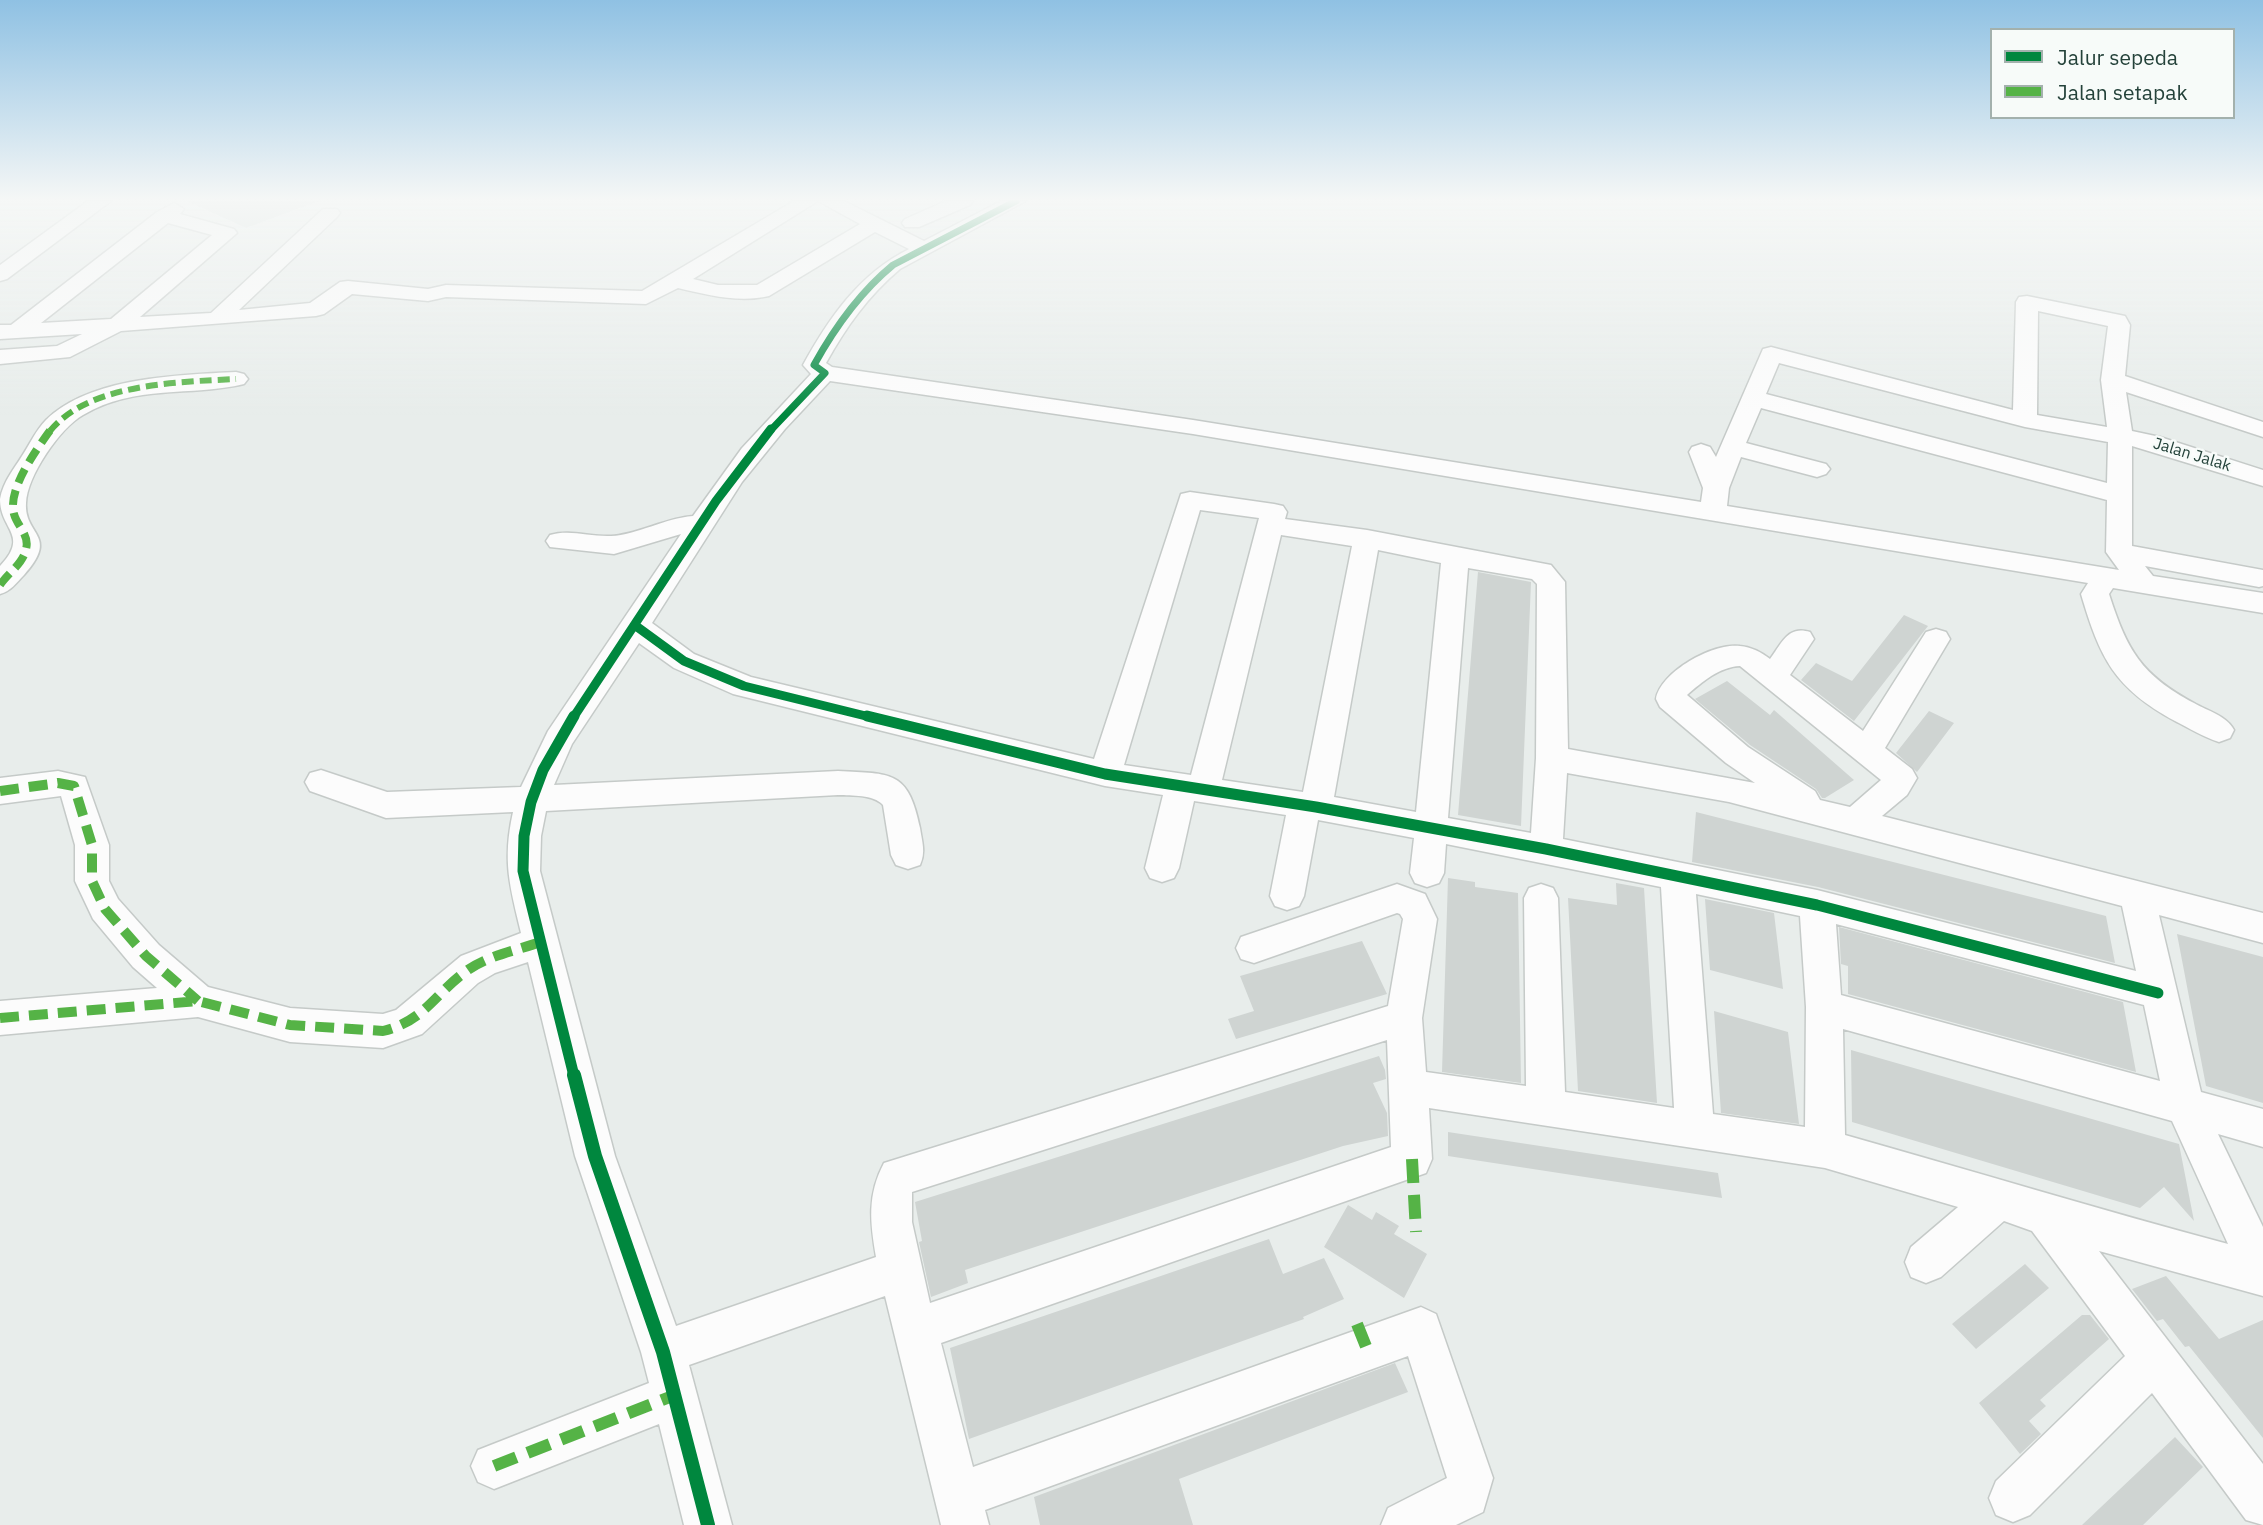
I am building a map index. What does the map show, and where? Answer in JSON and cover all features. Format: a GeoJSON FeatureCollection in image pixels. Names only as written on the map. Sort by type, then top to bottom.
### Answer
{"type":"FeatureCollection","features":[{"type":"Feature","properties":{"kind":"street"},"geometry":{"type":"LineString","coordinates":[[8,331],[88,272]]}},
{"type":"Feature","properties":{"kind":"street"},"geometry":{"type":"LineString","coordinates":[[0,357],[62,352],[117,325],[180,272]]}},
{"type":"Feature","properties":{"kind":"street"},"geometry":{"type":"LineString","coordinates":[[217,319],[266,272]]}},
{"type":"Feature","properties":{"kind":"street"},"geometry":{"type":"LineString","coordinates":[[8,331],[217,319],[316,309],[348,287],[428,295],[446,291],[646,298],[690,272]]}},
{"type":"Feature","properties":{"kind":"street"},"geometry":{"type":"LineString","coordinates":[[675,281],[718,291],[761,291],[793,272]]}},
{"type":"Feature","properties":{"kind":"street"},"geometry":{"type":"LineString","coordinates":[[708,1525],[663,1352],[595,1156],[528,896],[522,847],[533,799],[563,729],[636,626],[701,524],[821,362],[852,306],[877,277],[885,272]]}},
{"type":"Feature","properties":{"kind":"street"},"geometry":{"type":"LineString","coordinates":[[2025,420],[2027,302],[2117,321],[2119,325],[2113,380],[2120,435],[2120,495],[2112,564],[2095,594],[2111,644],[2122,666],[2157,698],[2220,730]]}},
{"type":"Feature","properties":{"kind":"street","name":"Jalan Jalak"},"geometry":{"type":"LineString","coordinates":[[1752,398],[1769,356],[1776,354],[2025,420],[2120,435],[2171,447],[2263,478]]}},
{"type":"Feature","properties":{"kind":"street"},"geometry":{"type":"LineString","coordinates":[[821,362],[1193,427],[1715,500],[2261,590]]}},
{"type":"Feature","properties":{"kind":"street"},"geometry":{"type":"LineString","coordinates":[[0,585],[24,555],[28,545],[25,534],[13,517],[15,492],[56,423],[77,408],[125,392],[164,383],[236,379]]}},
{"type":"Feature","properties":{"kind":"street"},"geometry":{"type":"LineString","coordinates":[[2113,380],[2263,430]]}},
{"type":"Feature","properties":{"kind":"street"},"geometry":{"type":"LineString","coordinates":[[1715,500],[1752,398],[2120,495]]}},
{"type":"Feature","properties":{"kind":"street"},"geometry":{"type":"LineString","coordinates":[[1733,447],[1817,469]]}},
{"type":"Feature","properties":{"kind":"street"},"geometry":{"type":"LineString","coordinates":[[1701,453],[1715,500]]}},
{"type":"Feature","properties":{"kind":"street"},"geometry":{"type":"LineString","coordinates":[[1105,774],[1189,500],[1273,512],[1192,789],[1162,868]]}},
{"type":"Feature","properties":{"kind":"street"},"geometry":{"type":"LineString","coordinates":[[559,541],[614,545],[677,526],[701,524]]}},
{"type":"Feature","properties":{"kind":"street"},"geometry":{"type":"LineString","coordinates":[[1270,525],[1367,539],[1541,571],[1548,576],[1551,582],[1552,758],[1546,849]]}},
{"type":"Feature","properties":{"kind":"street"},"geometry":{"type":"LineString","coordinates":[[1287,895],[1310,806],[1367,539]]}},
{"type":"Feature","properties":{"kind":"street"},"geometry":{"type":"LineString","coordinates":[[1427,873],[1455,557]]}},
{"type":"Feature","properties":{"kind":"street"},"geometry":{"type":"LineString","coordinates":[[2112,564],[2146,584],[2261,590]]}},
{"type":"Feature","properties":{"kind":"street"},"geometry":{"type":"LineString","coordinates":[[636,626],[684,661],[744,686],[1105,774],[1310,806],[1546,849],[1678,879],[1816,905],[2158,993]]}},
{"type":"Feature","properties":{"kind":"street"},"geometry":{"type":"LineString","coordinates":[[1773,677],[1800,639]]}},
{"type":"Feature","properties":{"kind":"street"},"geometry":{"type":"LineString","coordinates":[[1868,750],[1936,639]]}},
{"type":"Feature","properties":{"kind":"street"},"geometry":{"type":"LineString","coordinates":[[1864,817],[1901,778],[1743,655],[1729,655],[1694,671],[1672,691],[1671,699],[1737,755],[1801,798],[1828,809],[2263,928]]}},
{"type":"Feature","properties":{"kind":"street"},"geometry":{"type":"LineString","coordinates":[[1552,758],[1729,789],[1864,817]]}},
{"type":"Feature","properties":{"kind":"street"},"geometry":{"type":"LineString","coordinates":[[321,782],[386,805],[818,784],[868,785],[888,789],[898,800],[908,855]]}},
{"type":"Feature","properties":{"kind":"street"},"geometry":{"type":"LineString","coordinates":[[0,791],[58,783],[74,786],[92,845],[92,881],[105,909],[146,956],[198,1001]]}},
{"type":"Feature","properties":{"kind":"street"},"geometry":{"type":"LineString","coordinates":[[1678,879],[1695,1130]]}},
{"type":"Feature","properties":{"kind":"street"},"geometry":{"type":"LineString","coordinates":[[2137,894],[2186,1107],[2263,1274]]}},
{"type":"Feature","properties":{"kind":"street"},"geometry":{"type":"LineString","coordinates":[[915,1329],[1412,1159],[1404,1018],[1420,919],[1413,904],[1397,898],[1254,948]]}},
{"type":"Feature","properties":{"kind":"street"},"geometry":{"type":"LineString","coordinates":[[1541,898],[1546,1108]]}},
{"type":"Feature","properties":{"kind":"street"},"geometry":{"type":"LineString","coordinates":[[1816,905],[1824,1007],[1825,1149]]}},
{"type":"Feature","properties":{"kind":"street"},"geometry":{"type":"LineString","coordinates":[[0,1018],[198,1001],[290,1025],[383,1031],[398,1029],[423,1015],[454,982],[475,966],[540,942]]}},
{"type":"Feature","properties":{"kind":"street"},"geometry":{"type":"LineString","coordinates":[[1824,1007],[2263,1128]]}},
{"type":"Feature","properties":{"kind":"street"},"geometry":{"type":"LineString","coordinates":[[1404,1018],[898,1177],[891,1186],[891,1209],[900,1270],[962,1510],[1421,1329],[1467,1461],[1470,1478],[1466,1495],[1405,1525]]}},
{"type":"Feature","properties":{"kind":"street"},"geometry":{"type":"LineString","coordinates":[[1408,1087],[1825,1149],[1999,1199],[2046,1216],[2263,1274]]}},
{"type":"Feature","properties":{"kind":"street"},"geometry":{"type":"LineString","coordinates":[[1926,1262],[1999,1199]]}},
{"type":"Feature","properties":{"kind":"street"},"geometry":{"type":"LineString","coordinates":[[2046,1216],[2263,1503]]}},
{"type":"Feature","properties":{"kind":"street"},"geometry":{"type":"LineString","coordinates":[[663,1352],[900,1270]]}},
{"type":"Feature","properties":{"kind":"street"},"geometry":{"type":"LineString","coordinates":[[2013,1498],[2153,1360]]}},
{"type":"Feature","properties":{"kind":"street"},"geometry":{"type":"LineString","coordinates":[[494,1466],[675,1395]]}},
{"type":"Feature","properties":{"kind":"building"},"geometry":{"type":"Polygon","coordinates":[[[1478,572],[1531,582],[1521,826],[1458,815],[1478,572]]]}},
{"type":"Feature","properties":{"kind":"building"},"geometry":{"type":"Polygon","coordinates":[[[1904,615],[1928,626],[1854,721],[1801,680],[1816,663],[1852,681],[1904,615]]]}},
{"type":"Feature","properties":{"kind":"building"},"geometry":{"type":"Polygon","coordinates":[[[1727,681],[1770,715],[1774,710],[1854,780],[1822,798],[1816,789],[1750,745],[1695,699],[1727,681]]]}},
{"type":"Feature","properties":{"kind":"building"},"geometry":{"type":"Polygon","coordinates":[[[1929,711],[1954,723],[1917,772],[1896,753],[1929,711]]]}},
{"type":"Feature","properties":{"kind":"building"},"geometry":{"type":"Polygon","coordinates":[[[1696,812],[2106,916],[2115,963],[1818,887],[1692,862],[1696,812]]]}},
{"type":"Feature","properties":{"kind":"building"},"geometry":{"type":"Polygon","coordinates":[[[1448,878],[1475,882],[1475,887],[1518,893],[1521,1083],[1442,1072],[1448,878]]]}},
{"type":"Feature","properties":{"kind":"building"},"geometry":{"type":"Polygon","coordinates":[[[1616,883],[1644,888],[1657,1103],[1578,1091],[1568,898],[1617,905],[1616,883]]]}},
{"type":"Feature","properties":{"kind":"building"},"geometry":{"type":"Polygon","coordinates":[[[1705,899],[1774,913],[1783,989],[1710,970],[1705,899]]]}},
{"type":"Feature","properties":{"kind":"building"},"geometry":{"type":"Polygon","coordinates":[[[1839,927],[2123,1002],[2136,1072],[1848,994],[1848,966],[1841,964],[1839,927]]]}},
{"type":"Feature","properties":{"kind":"building"},"geometry":{"type":"Polygon","coordinates":[[[2177,934],[2263,957],[2263,1103],[2206,1086],[2177,934]]]}},
{"type":"Feature","properties":{"kind":"building"},"geometry":{"type":"Polygon","coordinates":[[[1362,941],[1387,994],[1236,1039],[1228,1019],[1254,1011],[1240,976],[1362,941]]]}},
{"type":"Feature","properties":{"kind":"building"},"geometry":{"type":"Polygon","coordinates":[[[1714,1011],[1788,1032],[1799,1124],[1721,1113],[1714,1011]]]}},
{"type":"Feature","properties":{"kind":"building"},"geometry":{"type":"Polygon","coordinates":[[[1851,1050],[2179,1144],[2194,1221],[2164,1187],[2140,1208],[1852,1122],[1851,1050]]]}},
{"type":"Feature","properties":{"kind":"building"},"geometry":{"type":"Polygon","coordinates":[[[1379,1056],[1386,1079],[1373,1083],[1387,1113],[1388,1136],[1343,1146],[965,1270],[968,1283],[931,1297],[919,1242],[922,1241],[915,1202],[1379,1056]]]}},
{"type":"Feature","properties":{"kind":"building"},"geometry":{"type":"Polygon","coordinates":[[[1448,1132],[1718,1173],[1722,1198],[1448,1156],[1448,1132]]]}},
{"type":"Feature","properties":{"kind":"building"},"geometry":{"type":"Polygon","coordinates":[[[1348,1205],[1372,1220],[1376,1212],[1399,1226],[1394,1234],[1427,1254],[1404,1298],[1324,1247],[1348,1205]]]}},
{"type":"Feature","properties":{"kind":"building"},"geometry":{"type":"Polygon","coordinates":[[[1269,1239],[1283,1274],[1324,1258],[1344,1299],[1303,1317],[1304,1319],[969,1439],[950,1348],[1269,1239]]]}},
{"type":"Feature","properties":{"kind":"building"},"geometry":{"type":"Polygon","coordinates":[[[2025,1264],[2049,1288],[1976,1349],[1952,1324],[2025,1264]]]}},
{"type":"Feature","properties":{"kind":"building"},"geometry":{"type":"Polygon","coordinates":[[[2166,1276],[2219,1339],[2263,1320],[2263,1438],[2189,1346],[2185,1347],[2163,1319],[2157,1321],[2132,1289],[2166,1276]]]}},
{"type":"Feature","properties":{"kind":"building"},"geometry":{"type":"Polygon","coordinates":[[[2082,1315],[2090,1315],[2109,1339],[2040,1400],[2046,1406],[2029,1421],[2041,1434],[2020,1454],[1979,1403],[2082,1315]]]}},
{"type":"Feature","properties":{"kind":"building"},"geometry":{"type":"Polygon","coordinates":[[[1395,1363],[1408,1392],[1179,1479],[1193,1525],[1040,1525],[1034,1497],[1395,1363]]]}},
{"type":"Feature","properties":{"kind":"building"},"geometry":{"type":"Polygon","coordinates":[[[2175,1437],[2203,1467],[2143,1525],[2082,1525],[2175,1437]]]}},
{"type":"Feature","properties":{"kind":"marked path"},"geometry":{"type":"LineString","coordinates":[[0,585],[20,562],[27,546],[27,539],[13,510],[15,491],[24,472],[57,423],[73,410],[116,393],[167,384],[236,379]]}},
{"type":"Feature","properties":{"kind":"marked path"},"geometry":{"type":"LineString","coordinates":[[0,791],[58,783],[74,786],[92,845],[92,881],[105,909],[146,956],[198,1001]]}},
{"type":"Feature","properties":{"kind":"marked path"},"geometry":{"type":"LineString","coordinates":[[0,1018],[198,1001],[290,1025],[383,1031],[409,1022],[419,1015],[473,967],[540,942]]}},
{"type":"Feature","properties":{"kind":"marked path"},"geometry":{"type":"LineString","coordinates":[[1412,1159],[1416,1232]]}},
{"type":"Feature","properties":{"kind":"marked path"},"geometry":{"type":"LineString","coordinates":[[1357,1324],[1367,1349]]}},
{"type":"Feature","properties":{"kind":"marked path"},"geometry":{"type":"LineString","coordinates":[[494,1466],[675,1395]]}},
{"type":"Feature","properties":{"kind":"cycle path"},"geometry":{"type":"LineString","coordinates":[[708,1525],[663,1352],[595,1156],[523,871],[524,836],[531,802],[543,770],[577,710],[733,477],[770,431],[825,373],[814,365],[830,337],[858,298],[884,272]]}},
{"type":"Feature","properties":{"kind":"cycle path"},"geometry":{"type":"LineString","coordinates":[[636,626],[684,661],[744,686],[1105,774],[1316,807],[1546,849],[1817,905],[2158,993]]}}]}
